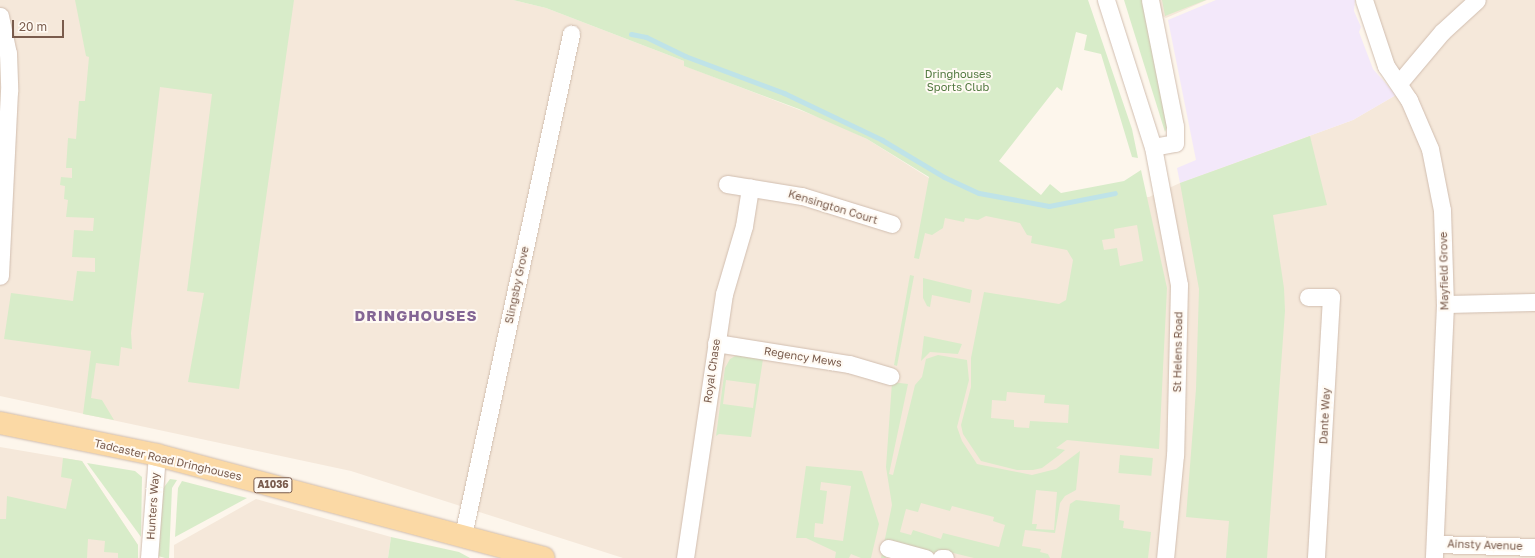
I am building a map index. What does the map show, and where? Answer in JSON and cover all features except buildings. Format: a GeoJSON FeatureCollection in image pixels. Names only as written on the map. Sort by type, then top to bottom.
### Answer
{"type":"FeatureCollection","features":[{"type":"Feature","properties":{"kind":"main road","name":"Tadcaster Road Dringhouses"},"geometry":{"type":"LineString","coordinates":[[0,423],[157,455],[463,535],[544,558]]}},
{"type":"Feature","properties":{"kind":"street","name":"St Helens Road"},"geometry":{"type":"LineString","coordinates":[[1106,0],[1153,148],[1179,284],[1175,455],[1165,558]]}},
{"type":"Feature","properties":{"kind":"street"},"geometry":{"type":"LineString","coordinates":[[1150,0],[1175,126],[1175,143],[1153,148]]}},
{"type":"Feature","properties":{"kind":"street","name":"Mayfield Grove"},"geometry":{"type":"LineString","coordinates":[[1364,0],[1380,52],[1386,66],[1399,83],[1417,116],[1436,176],[1442,210],[1445,304],[1434,551]]}},
{"type":"Feature","properties":{"kind":"street"},"geometry":{"type":"LineString","coordinates":[[1399,83],[1442,32],[1477,0]]}},
{"type":"Feature","properties":{"kind":"street"},"geometry":{"type":"LineString","coordinates":[[0,16],[8,53],[9,91],[0,276]]}},
{"type":"Feature","properties":{"kind":"street","name":"Slingsby Grove"},"geometry":{"type":"LineString","coordinates":[[463,535],[571,34]]}},
{"type":"Feature","properties":{"kind":"street","name":"Kensington Court"},"geometry":{"type":"LineString","coordinates":[[727,184],[802,196],[892,224]]}},
{"type":"Feature","properties":{"kind":"street","name":"Royal Chase"},"geometry":{"type":"LineString","coordinates":[[685,558],[716,343],[727,282],[744,226],[750,187]]}},
{"type":"Feature","properties":{"kind":"street","name":"Dante Way"},"geometry":{"type":"LineString","coordinates":[[1308,297],[1332,297],[1316,558]]}},
{"type":"Feature","properties":{"kind":"street"},"geometry":{"type":"LineString","coordinates":[[1445,304],[1535,302]]}},
{"type":"Feature","properties":{"kind":"street","name":"Regency Mews"},"geometry":{"type":"LineString","coordinates":[[716,343],[849,364],[890,376]]}},
{"type":"Feature","properties":{"kind":"street","name":"Hunters Way"},"geometry":{"type":"LineString","coordinates":[[149,558],[157,455]]}},
{"type":"Feature","properties":{"kind":"street","name":"Ainsty Avenue"},"geometry":{"type":"LineString","coordinates":[[1434,551],[1535,547]]}},
{"type":"Feature","properties":{"kind":"street"},"geometry":{"type":"LineString","coordinates":[[888,548],[926,558]]}},
{"type":"Feature","properties":{"kind":"shaded area"},"geometry":{"type":"Polygon","coordinates":[[[0,0],[513,0],[546,8],[684,61],[685,66],[831,122],[867,139],[929,178],[958,199],[1149,197],[1180,183],[1353,120],[1396,95],[1373,0],[1535,0],[1535,558],[623,558],[351,471],[0,396],[0,0]]]}},
{"type":"Feature","properties":{"kind":"shaded area"},"geometry":{"type":"Polygon","coordinates":[[[1155,0],[1207,0],[1166,18],[1158,14],[1155,0]]]}},
{"type":"Feature","properties":{"kind":"shaded area"},"geometry":{"type":"Polygon","coordinates":[[[1216,0],[1355,0],[1354,11],[1361,27],[1359,32],[1373,69],[1396,95],[1353,120],[1180,183],[1177,168],[1196,160],[1168,20],[1216,0]]]}},
{"type":"Feature","properties":{"kind":"shaded area"},"geometry":{"type":"Polygon","coordinates":[[[0,447],[82,461],[138,545],[138,558],[0,558],[0,447]]]}},
{"type":"Feature","properties":{"kind":"shaded area"},"geometry":{"type":"Polygon","coordinates":[[[256,499],[391,537],[388,558],[174,558],[174,545],[256,499]]]}},
{"type":"Feature","properties":{"kind":"green space"},"geometry":{"type":"Polygon","coordinates":[[[75,0],[294,0],[239,389],[188,382],[204,293],[187,291],[212,94],[160,87],[131,333],[132,349],[121,347],[119,366],[96,363],[91,398],[102,400],[114,420],[83,414],[91,351],[4,339],[11,293],[73,301],[77,271],[95,272],[95,258],[72,257],[74,230],[93,231],[94,218],[66,217],[68,200],[64,199],[65,186],[60,185],[61,177],[72,178],[72,168],[66,168],[68,138],[76,139],[79,101],[85,101],[89,57],[86,56],[75,0]]]}},
{"type":"Feature","properties":{"kind":"green space","name":"Dringhouses Sports Club"},"geometry":{"type":"Polygon","coordinates":[[[513,0],[1088,0],[1132,129],[1138,158],[1132,157],[1101,54],[1084,50],[1087,35],[1076,32],[1062,91],[1057,87],[999,161],[1041,195],[1050,184],[1061,193],[1124,181],[1141,170],[1167,288],[1159,449],[1067,440],[1056,448],[1065,450],[1042,468],[1033,470],[1017,470],[981,461],[963,434],[961,425],[971,387],[971,358],[984,292],[1059,304],[1066,300],[1073,260],[1067,250],[1031,243],[1032,236],[1027,235],[1020,223],[986,216],[978,220],[965,218],[964,222],[945,218],[943,228],[932,235],[925,233],[919,259],[914,258],[929,177],[867,139],[799,109],[684,66],[684,61],[546,8],[513,0]],[[1137,225],[1114,229],[1115,238],[1102,240],[1104,250],[1117,248],[1120,266],[1143,261],[1137,225]],[[1007,392],[1006,401],[992,400],[991,418],[1014,420],[1014,427],[1029,428],[1030,421],[1068,423],[1069,405],[1044,403],[1045,395],[1007,392]]]}},
{"type":"Feature","properties":{"kind":"green space"},"geometry":{"type":"Polygon","coordinates":[[[1124,0],[1146,0],[1168,125],[1165,132],[1124,0]]]}},
{"type":"Feature","properties":{"kind":"green space"},"geometry":{"type":"Polygon","coordinates":[[[1162,0],[1206,0],[1165,16],[1162,0]]]}},
{"type":"Feature","properties":{"kind":"green space"},"geometry":{"type":"Polygon","coordinates":[[[1310,136],[1327,205],[1273,215],[1284,288],[1285,311],[1267,558],[1226,558],[1229,521],[1186,517],[1196,389],[1199,289],[1180,183],[1310,136]]]}},
{"type":"Feature","properties":{"kind":"green space"},"geometry":{"type":"Polygon","coordinates":[[[910,275],[914,276],[897,366],[894,365],[910,275]]]}},
{"type":"Feature","properties":{"kind":"green space"},"geometry":{"type":"Polygon","coordinates":[[[923,278],[972,290],[970,303],[932,295],[930,307],[927,306],[923,298],[923,278]]]}},
{"type":"Feature","properties":{"kind":"green space"},"geometry":{"type":"Polygon","coordinates":[[[924,336],[962,344],[958,354],[930,352],[921,361],[924,336]]]}},
{"type":"Feature","properties":{"kind":"green space"},"geometry":{"type":"Polygon","coordinates":[[[737,355],[763,359],[751,437],[719,434],[716,436],[725,368],[730,359],[737,355]],[[726,380],[723,404],[753,408],[756,384],[726,380]]]}},
{"type":"Feature","properties":{"kind":"green space"},"geometry":{"type":"Polygon","coordinates":[[[938,355],[967,360],[969,380],[957,427],[962,441],[977,464],[1032,475],[1056,469],[1080,451],[1076,490],[1065,496],[1060,503],[1055,533],[1025,530],[1022,546],[1041,549],[1040,552],[1048,554],[1050,558],[974,558],[945,551],[931,553],[891,540],[886,558],[881,558],[892,505],[886,467],[892,382],[908,384],[889,474],[893,475],[915,385],[922,377],[926,359],[938,355]],[[1036,490],[1032,524],[1037,524],[1036,529],[1054,530],[1057,492],[1036,490]],[[921,503],[918,512],[906,509],[900,532],[911,535],[913,530],[941,539],[943,533],[999,547],[1005,525],[993,521],[994,517],[952,506],[950,511],[921,503]]]}},
{"type":"Feature","properties":{"kind":"green space"},"geometry":{"type":"Polygon","coordinates":[[[1120,455],[1153,458],[1151,476],[1118,473],[1120,455]]]}},
{"type":"Feature","properties":{"kind":"green space"},"geometry":{"type":"Polygon","coordinates":[[[63,458],[82,461],[138,545],[138,558],[118,558],[118,553],[104,552],[105,541],[88,539],[87,558],[0,558],[0,519],[6,519],[7,496],[66,509],[72,479],[61,477],[63,458]]]}},
{"type":"Feature","properties":{"kind":"green space"},"geometry":{"type":"Polygon","coordinates":[[[87,463],[135,471],[142,477],[141,537],[87,463]]]}},
{"type":"Feature","properties":{"kind":"green space"},"geometry":{"type":"Polygon","coordinates":[[[806,466],[862,471],[879,524],[871,558],[861,558],[851,554],[849,558],[835,558],[836,552],[806,538],[796,538],[806,466]],[[821,482],[820,490],[827,491],[823,524],[815,523],[814,537],[843,541],[851,486],[821,482]]]}},
{"type":"Feature","properties":{"kind":"green space"},"geometry":{"type":"Polygon","coordinates":[[[170,479],[177,480],[172,488],[169,558],[165,558],[158,556],[162,490],[170,479]]]}},
{"type":"Feature","properties":{"kind":"green space"},"geometry":{"type":"Polygon","coordinates":[[[182,481],[247,498],[175,537],[178,488],[182,481]]]}},
{"type":"Feature","properties":{"kind":"green space"},"geometry":{"type":"Polygon","coordinates":[[[1076,500],[1120,505],[1119,520],[1124,521],[1123,528],[1151,532],[1148,558],[1061,558],[1070,504],[1076,500]]]}},
{"type":"Feature","properties":{"kind":"green space"},"geometry":{"type":"Polygon","coordinates":[[[391,537],[459,552],[470,558],[388,558],[391,537]]]}},
{"type":"Feature","properties":{"kind":"waterway"},"geometry":{"type":"LineString","coordinates":[[631,34],[646,37],[685,56],[784,93],[882,140],[944,177],[979,193],[1049,206],[1115,193]]}},
{"type":"Feature","properties":{"kind":"district","name":"DRINGHOUSES"},"geometry":{"type":"Point","coordinates":[416,316]}}]}
